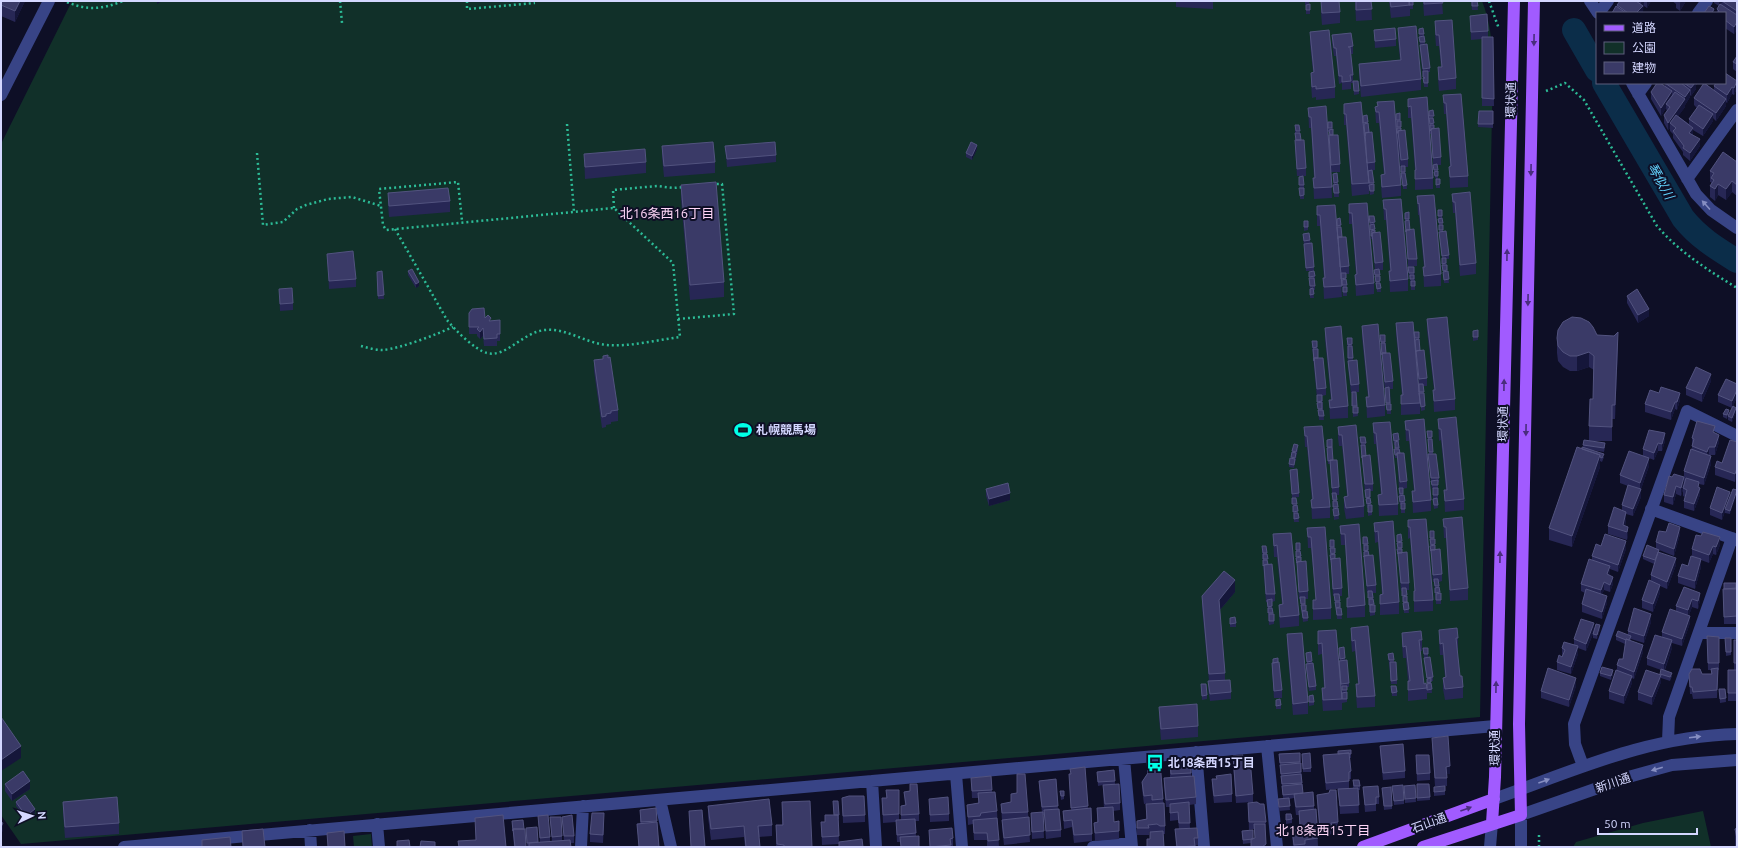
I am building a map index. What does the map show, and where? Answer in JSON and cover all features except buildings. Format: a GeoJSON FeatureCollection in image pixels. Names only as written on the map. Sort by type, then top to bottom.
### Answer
{"type":"FeatureCollection","features":[{"type":"Feature","properties":{"kind":"main road","name":"環状通"},"geometry":{"type":"LineString","coordinates":[[1492,823],[1494,799],[1514,1]]}},
{"type":"Feature","properties":{"kind":"main road","name":"環状通"},"geometry":{"type":"LineString","coordinates":[[1521,815],[1520,716],[1534,1]]}},
{"type":"Feature","properties":{"kind":"main road","name":"石山通"},"geometry":{"type":"LineString","coordinates":[[1364,847],[1494,799]]}},
{"type":"Feature","properties":{"kind":"main road","name":"新川通"},"geometry":{"type":"LineString","coordinates":[[1492,823],[1521,815]]}},
{"type":"Feature","properties":{"kind":"main road","name":"石山通"},"geometry":{"type":"LineString","coordinates":[[1423,847],[1492,823]]}},
{"type":"Feature","properties":{"kind":"street"},"geometry":{"type":"LineString","coordinates":[[1,94],[49,1]]}},
{"type":"Feature","properties":{"kind":"street"},"geometry":{"type":"LineString","coordinates":[[1590,1],[1597,12]]}},
{"type":"Feature","properties":{"kind":"street"},"geometry":{"type":"LineString","coordinates":[[1599,12],[1608,1]]}},
{"type":"Feature","properties":{"kind":"street"},"geometry":{"type":"LineString","coordinates":[[1699,12],[1707,1]]}},
{"type":"Feature","properties":{"kind":"street"},"geometry":{"type":"LineString","coordinates":[[1633,84],[1696,194],[1710,210],[1737,228]]}},
{"type":"Feature","properties":{"kind":"street"},"geometry":{"type":"LineString","coordinates":[[1638,94],[1645,84]]}},
{"type":"Feature","properties":{"kind":"street"},"geometry":{"type":"LineString","coordinates":[[1687,179],[1737,110]]}},
{"type":"Feature","properties":{"kind":"street"},"geometry":{"type":"LineString","coordinates":[[1583,766],[1575,744],[1574,724],[1687,411],[1737,436]]}},
{"type":"Feature","properties":{"kind":"street"},"geometry":{"type":"LineString","coordinates":[[1652,509],[1734,539],[1669,717],[1668,741]]}},
{"type":"Feature","properties":{"kind":"street"},"geometry":{"type":"LineString","coordinates":[[1700,633],[1737,633]]}},
{"type":"Feature","properties":{"kind":"street"},"geometry":{"type":"LineString","coordinates":[[124,847],[171,845],[310,830],[1495,726]]}},
{"type":"Feature","properties":{"kind":"street"},"geometry":{"type":"LineString","coordinates":[[1494,799],[1628,750],[1668,741],[1714,735],[1737,734]]}},
{"type":"Feature","properties":{"kind":"street"},"geometry":{"type":"LineString","coordinates":[[1268,746],[1277,847]]}},
{"type":"Feature","properties":{"kind":"street"},"geometry":{"type":"LineString","coordinates":[[1196,752],[1204,847]]}},
{"type":"Feature","properties":{"kind":"street"},"geometry":{"type":"LineString","coordinates":[[1093,847],[1132,845],[1124,759]]}},
{"type":"Feature","properties":{"kind":"street","name":"新川通"},"geometry":{"type":"LineString","coordinates":[[1521,815],[1632,776],[1672,765],[1737,760]]}},
{"type":"Feature","properties":{"kind":"street"},"geometry":{"type":"LineString","coordinates":[[956,774],[962,847]]}},
{"type":"Feature","properties":{"kind":"street"},"geometry":{"type":"LineString","coordinates":[[872,781],[876,847]]}},
{"type":"Feature","properties":{"kind":"street"},"geometry":{"type":"LineString","coordinates":[[660,800],[671,847]]}},
{"type":"Feature","properties":{"kind":"street"},"geometry":{"type":"LineString","coordinates":[[581,847],[583,806]]}},
{"type":"Feature","properties":{"kind":"street","name":"環状通"},"geometry":{"type":"LineString","coordinates":[[1521,815],[1521,847]]}},
{"type":"Feature","properties":{"kind":"street","name":"環状通"},"geometry":{"type":"LineString","coordinates":[[1490,847],[1492,823]]}},
{"type":"Feature","properties":{"kind":"street"},"geometry":{"type":"LineString","coordinates":[[377,824],[379,847]]}},
{"type":"Feature","properties":{"kind":"street"},"geometry":{"type":"LineString","coordinates":[[310,830],[312,847]]}},
{"type":"Feature","properties":{"kind":"path"},"geometry":{"type":"LineString","coordinates":[[67,2],[81,9],[104,7],[123,1]]}},
{"type":"Feature","properties":{"kind":"path"},"geometry":{"type":"LineString","coordinates":[[340,1],[342,23]]}},
{"type":"Feature","properties":{"kind":"path"},"geometry":{"type":"LineString","coordinates":[[467,1],[467,9],[535,3]]}},
{"type":"Feature","properties":{"kind":"path"},"geometry":{"type":"LineString","coordinates":[[1489,1],[1499,29]]}},
{"type":"Feature","properties":{"kind":"path"},"geometry":{"type":"LineString","coordinates":[[1546,91],[1566,83],[1584,100],[1657,226],[1670,242],[1699,264],[1737,288]]}},
{"type":"Feature","properties":{"kind":"path"},"geometry":{"type":"LineString","coordinates":[[567,124],[574,212]]}},
{"type":"Feature","properties":{"kind":"path"},"geometry":{"type":"LineString","coordinates":[[258,153],[263,225],[283,222],[297,209],[306,205],[328,200],[352,197],[380,206]]}},
{"type":"Feature","properties":{"kind":"path"},"geometry":{"type":"LineString","coordinates":[[462,222],[458,182],[379,189],[382,225],[386,230],[614,208]]}},
{"type":"Feature","properties":{"kind":"path"},"geometry":{"type":"LineString","coordinates":[[678,319],[734,314],[722,184],[708,185]]}},
{"type":"Feature","properties":{"kind":"path"},"geometry":{"type":"LineString","coordinates":[[395,229],[452,327],[480,350],[493,354],[504,351],[530,333],[546,330],[562,331],[588,341],[607,345],[680,337],[673,263],[614,208],[613,190],[657,186],[673,188],[687,187]]}},
{"type":"Feature","properties":{"kind":"path"},"geometry":{"type":"LineString","coordinates":[[361,346],[376,350],[389,348],[441,333],[452,327]]}},
{"type":"Feature","properties":{"kind":"path"},"geometry":{"type":"LineString","coordinates":[[1539,834],[1539,847]]}},
{"type":"Feature","properties":{"kind":"green space","name":"札幌競馬場"},"geometry":{"type":"Polygon","coordinates":[[[72,1],[1482,1],[1490,31],[1493,63],[1480,717],[21,844],[1,815],[1,144],[72,1]]]}},
{"type":"Feature","properties":{"kind":"green space"},"geometry":{"type":"Polygon","coordinates":[[[1703,811],[1711,847],[1573,847],[1576,842],[1643,823],[1703,811]]]}},
{"type":"Feature","properties":{"kind":"green space"},"geometry":{"type":"Polygon","coordinates":[[[371,834],[372,847],[354,847],[353,836],[371,834]]]}},
{"type":"Feature","properties":{"kind":"waterway","name":"琴似川"},"geometry":{"type":"LineString","coordinates":[[1574,30],[1596,68]]}},
{"type":"Feature","properties":{"kind":"waterway","name":"琴似川"},"geometry":{"type":"LineString","coordinates":[[1605,84],[1683,218],[1701,237],[1737,261]]}},
{"type":"Feature","properties":{"kind":"place","name":"札幌競馬場"},"geometry":{"type":"Point","coordinates":[743,430]}},
{"type":"Feature","properties":{"kind":"place","name":"北18条西15丁目"},"geometry":{"type":"Point","coordinates":[1155,763]}},
{"type":"Feature","properties":{"kind":"district","name":"北16条西16丁目"},"geometry":{"type":"Point","coordinates":[667,213]}},
{"type":"Feature","properties":{"kind":"district","name":"北18条西15丁目"},"geometry":{"type":"Point","coordinates":[1323,830]}}]}
